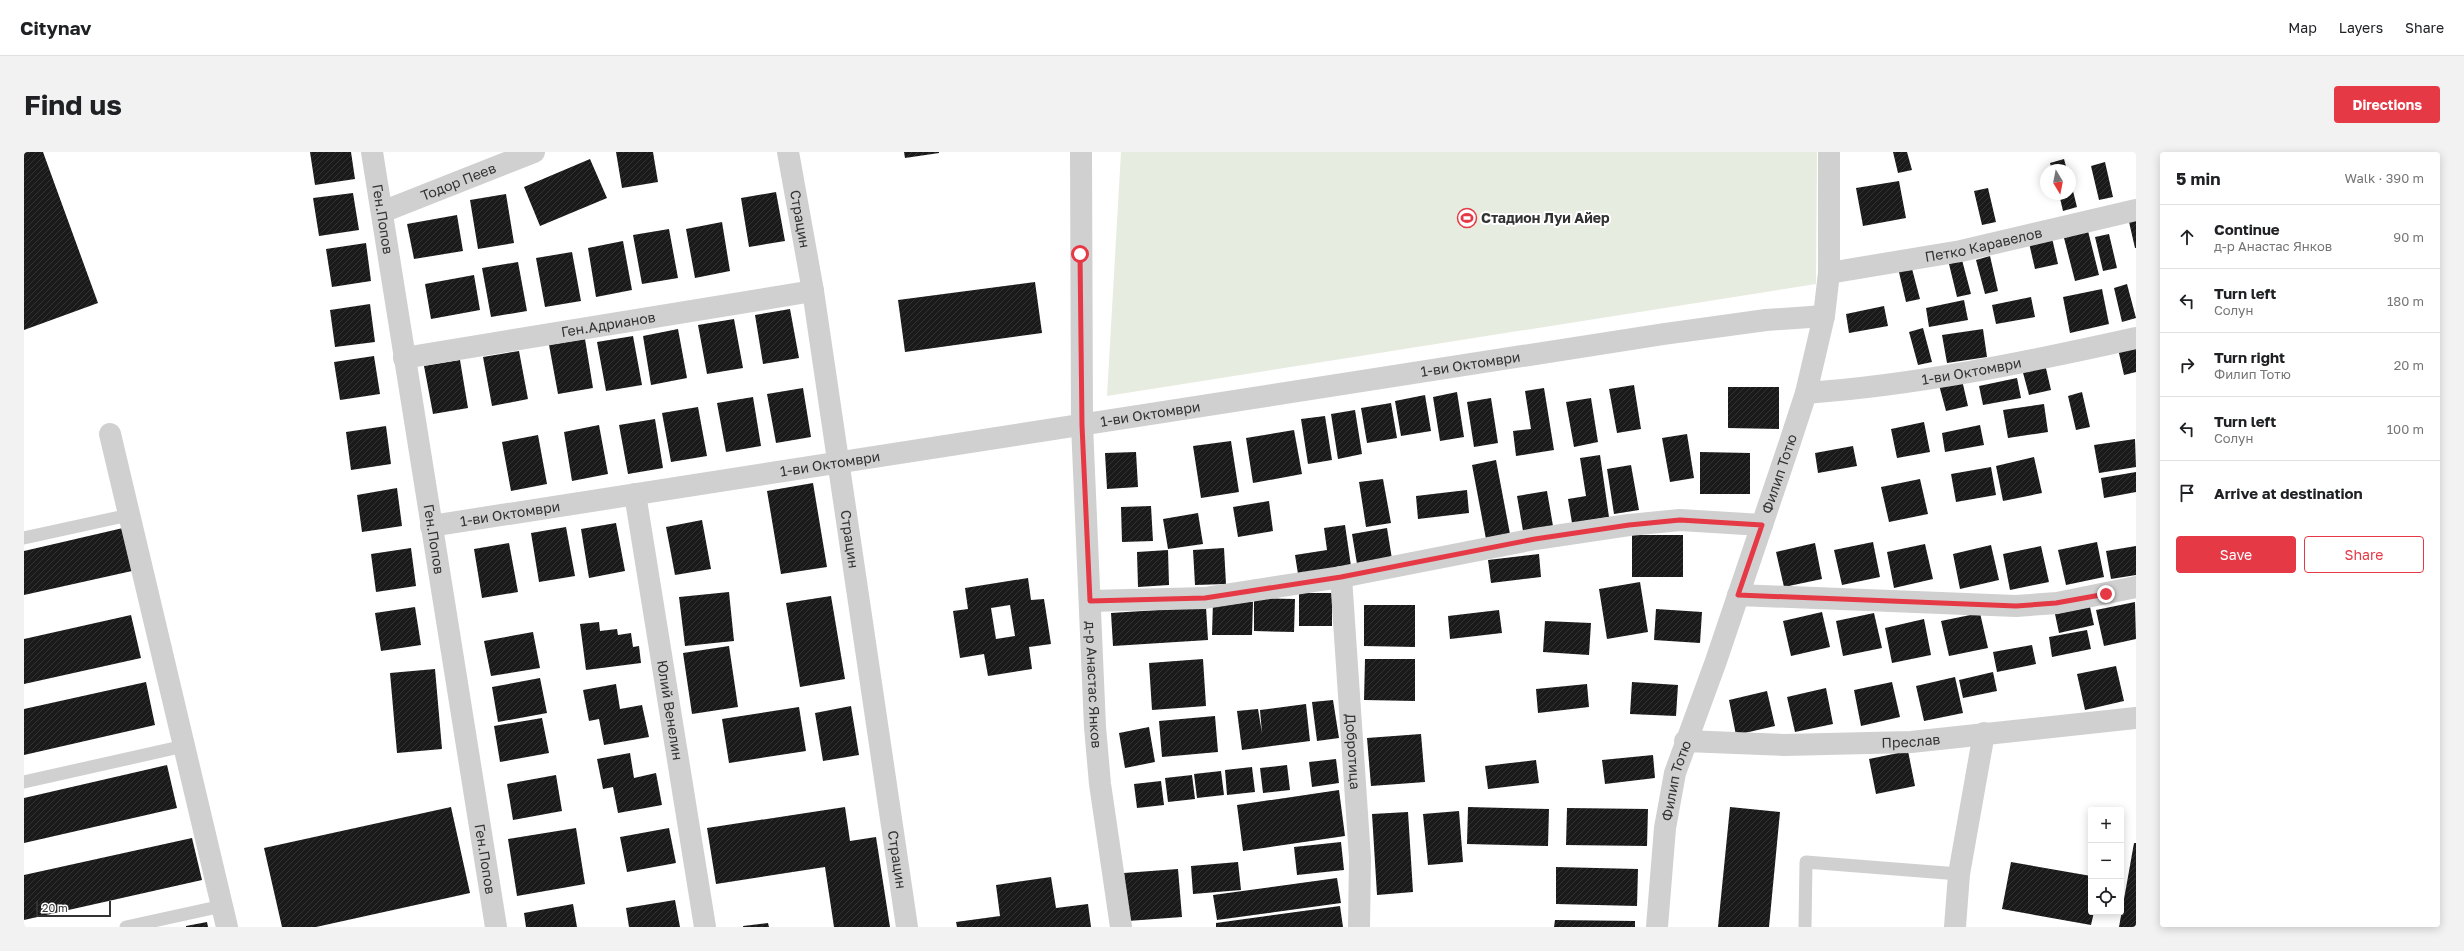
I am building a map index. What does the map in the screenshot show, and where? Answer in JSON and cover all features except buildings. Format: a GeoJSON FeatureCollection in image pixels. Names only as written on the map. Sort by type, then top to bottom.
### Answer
{"type":"FeatureCollection","features":[{"type":"Feature","properties":{"kind":"street","name":"Ген.Попов"},"geometry":{"type":"LineString","coordinates":[[372,152],[496,927]]}},
{"type":"Feature","properties":{"kind":"street","name":"Тодор Пеев"},"geometry":{"type":"LineString","coordinates":[[382,212],[534,152]]}},
{"type":"Feature","properties":{"kind":"street","name":"Страцин"},"geometry":{"type":"LineString","coordinates":[[788,152],[813,291],[907,927]]}},
{"type":"Feature","properties":{"kind":"street","name":"д-р Анастас Янков"},"geometry":{"type":"LineString","coordinates":[[1081,152],[1082,425],[1098,770],[1121,927]]}},
{"type":"Feature","properties":{"kind":"street","name":"Филип Тотю"},"geometry":{"type":"LineString","coordinates":[[1657,927],[1665,828],[1674,780],[1685,741],[1716,661],[1806,393],[1824,316],[1829,273],[1829,152]]}},
{"type":"Feature","properties":{"kind":"street","name":"Петко Каравелов"},"geometry":{"type":"LineString","coordinates":[[1829,273],[1961,251],[2136,210]]}},
{"type":"Feature","properties":{"kind":"street","name":"Ген.Адрианов"},"geometry":{"type":"LineString","coordinates":[[404,358],[813,291]]}},
{"type":"Feature","properties":{"kind":"street","name":"1-ви Октомври"},"geometry":{"type":"LineString","coordinates":[[431,526],[1664,334],[1766,320],[1824,316]]}},
{"type":"Feature","properties":{"kind":"street","name":"1-ви Октомври"},"geometry":{"type":"LineString","coordinates":[[1806,393],[1853,390],[1959,373],[2136,338]]}},
{"type":"Feature","properties":{"kind":"street"},"geometry":{"type":"LineString","coordinates":[[110,434],[224,917]]}},
{"type":"Feature","properties":{"kind":"street","name":"Юлий Венелин"},"geometry":{"type":"LineString","coordinates":[[635,494],[705,927]]}},
{"type":"Feature","properties":{"kind":"street"},"geometry":{"type":"LineString","coordinates":[[1090,601],[1205,598],[1341,577],[1535,539],[1629,525],[1680,520],[1762,525]]}},
{"type":"Feature","properties":{"kind":"street","name":"Добротица"},"geometry":{"type":"LineString","coordinates":[[1341,577],[1360,851],[1359,927]]}},
{"type":"Feature","properties":{"kind":"street"},"geometry":{"type":"LineString","coordinates":[[1738,595],[2016,606],[2056,603],[2136,588]]}},
{"type":"Feature","properties":{"kind":"street","name":"Преслав"},"geometry":{"type":"LineString","coordinates":[[1685,741],[1784,745],[1911,742],[1984,733],[2136,718]]}},
{"type":"Feature","properties":{"kind":"street"},"geometry":{"type":"LineString","coordinates":[[1955,927],[1959,874],[1984,733]]}},
{"type":"Feature","properties":{"kind":"lane"},"geometry":{"type":"LineString","coordinates":[[24,538],[129,515]]}},
{"type":"Feature","properties":{"kind":"lane"},"geometry":{"type":"LineString","coordinates":[[24,782],[184,746]]}},
{"type":"Feature","properties":{"kind":"lane"},"geometry":{"type":"LineString","coordinates":[[1805,927],[1806,862],[1959,874]]}},
{"type":"Feature","properties":{"kind":"lane"},"geometry":{"type":"LineString","coordinates":[[126,927],[224,917]]}},
{"type":"Feature","properties":{"kind":"shaded area","name":"Стадион Луи Айер"},"geometry":{"type":"Polygon","coordinates":[[[1121,152],[1817,152],[1816,284],[1107,396],[1121,152]]]}},
{"type":"Feature","properties":{"kind":"place","name":"Стадион Луи Айер"},"geometry":{"type":"Point","coordinates":[1467,218]}},
{"type":"Feature","properties":{"kind":"route"},"geometry":{"type":"LineString","coordinates":[[1080,254],[1082,425],[1090,601],[1205,598],[1341,577],[1535,539],[1629,525],[1680,520],[1723,521],[1762,525],[1738,595],[2016,606],[2056,603],[2106,594]]}}]}
